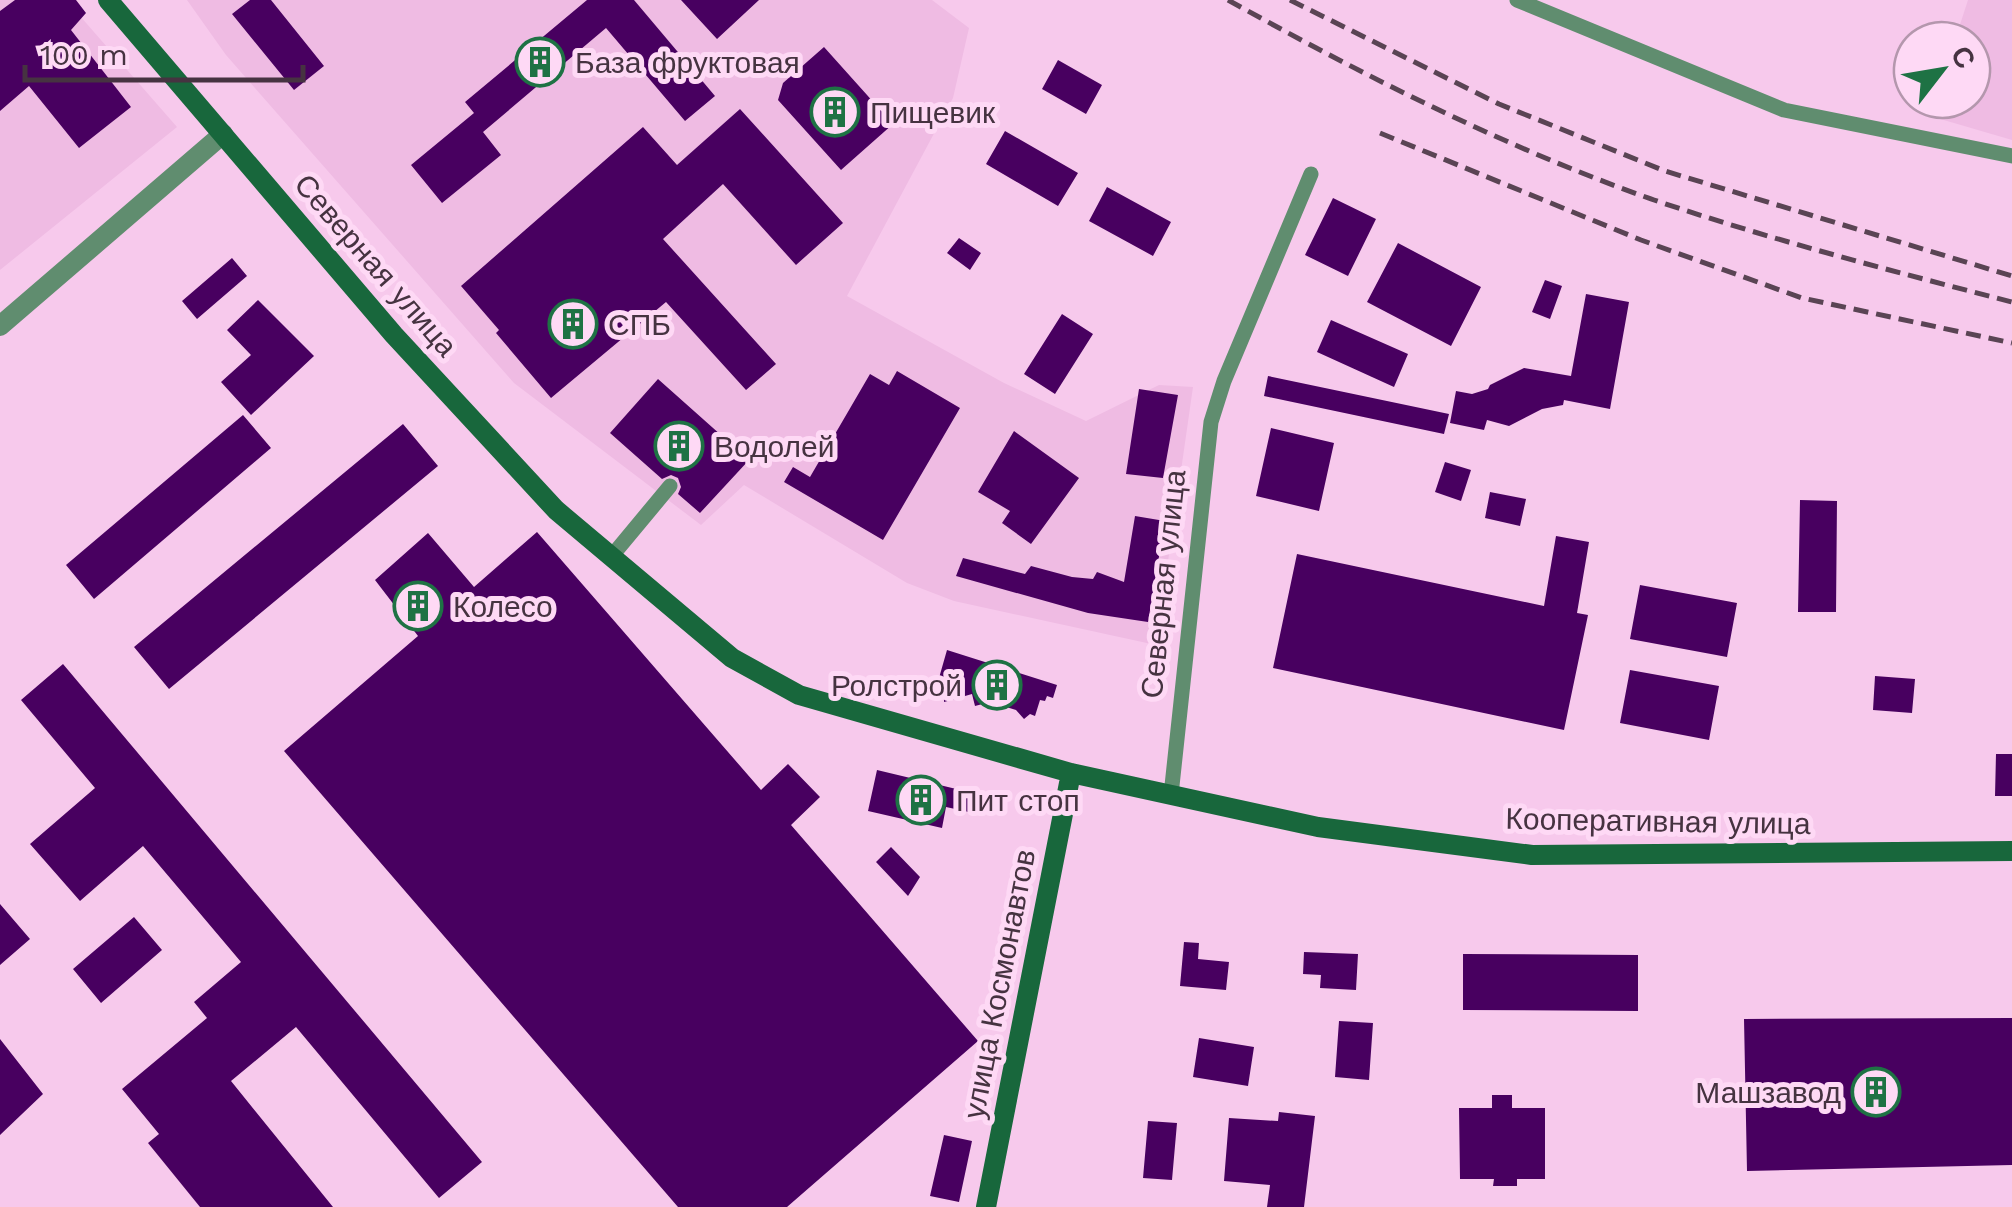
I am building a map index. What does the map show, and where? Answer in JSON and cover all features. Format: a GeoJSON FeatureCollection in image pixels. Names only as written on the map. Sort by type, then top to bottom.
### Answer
{"type":"FeatureCollection","features":[{"type":"Feature","properties":{"kind":"main road","name":"Северная улица"},"geometry":{"type":"LineString","coordinates":[[108,0],[394,334],[556,510],[732,658],[799,695],[1071,774]]}},
{"type":"Feature","properties":{"kind":"main road","name":"Кооперативная улица"},"geometry":{"type":"LineString","coordinates":[[1071,774],[1318,827],[1532,855],[2012,851]]}},
{"type":"Feature","properties":{"kind":"main road","name":"улица Космонавтов"},"geometry":{"type":"LineString","coordinates":[[986,1207],[1071,774]]}},
{"type":"Feature","properties":{"kind":"street"},"geometry":{"type":"LineString","coordinates":[[1517,0],[1784,110],[2012,156]]}},
{"type":"Feature","properties":{"kind":"street"},"geometry":{"type":"LineString","coordinates":[[0,326],[223,134]]}},
{"type":"Feature","properties":{"kind":"street","name":"Северная улица"},"geometry":{"type":"LineString","coordinates":[[1171,795],[1210,422],[1311,174]]}},
{"type":"Feature","properties":{"kind":"street"},"geometry":{"type":"LineString","coordinates":[[611,557],[670,486]]}},
{"type":"Feature","properties":{"kind":"shaded area"},"geometry":{"type":"Polygon","coordinates":[[[0,0],[66,0],[177,127],[0,270],[0,0]]]}},
{"type":"Feature","properties":{"kind":"shaded area"},"geometry":{"type":"Polygon","coordinates":[[[187,0],[932,0],[969,28],[953,98],[847,296],[1004,383],[1086,421],[1159,385],[1193,387],[1156,645],[954,601],[907,583],[744,485],[701,525],[514,383],[226,55],[187,0]]]}},
{"type":"Feature","properties":{"kind":"shaded area"},"geometry":{"type":"Polygon","coordinates":[[[1968,0],[2012,0],[2012,140],[1944,120],[1992,120],[1992,20],[1962,20],[1968,0]]]}},
{"type":"Feature","properties":{"kind":"building"},"geometry":{"type":"Polygon","coordinates":[[[15,0],[76,0],[86,13],[71,30],[131,107],[79,148],[29,86],[0,111],[0,11],[15,0]]]}},
{"type":"Feature","properties":{"kind":"building"},"geometry":{"type":"Polygon","coordinates":[[[250,0],[271,0],[324,66],[294,90],[232,14],[250,0]]]}},
{"type":"Feature","properties":{"kind":"building","name":"База фруктовая"},"geometry":{"type":"Polygon","coordinates":[[[587,0],[634,0],[715,96],[685,121],[606,28],[483,132],[501,155],[442,203],[411,165],[474,113],[465,102],[587,0]]]}},
{"type":"Feature","properties":{"kind":"building"},"geometry":{"type":"Polygon","coordinates":[[[681,0],[759,0],[717,39],[681,0]]]}},
{"type":"Feature","properties":{"kind":"building","name":"Пищевик"},"geometry":{"type":"Polygon","coordinates":[[[824,47],[893,124],[841,170],[778,100],[783,83],[824,47]]]}},
{"type":"Feature","properties":{"kind":"building"},"geometry":{"type":"Polygon","coordinates":[[[1058,60],[1102,85],[1086,114],[1042,89],[1058,60]]]}},
{"type":"Feature","properties":{"kind":"building"},"geometry":{"type":"Polygon","coordinates":[[[740,109],[843,223],[796,265],[723,184],[663,239],[776,364],[746,390],[666,302],[551,398],[461,286],[643,127],[677,165],[740,109]]]}},
{"type":"Feature","properties":{"kind":"building"},"geometry":{"type":"Polygon","coordinates":[[[1005,131],[1078,173],[1058,206],[986,164],[1005,131]]]}},
{"type":"Feature","properties":{"kind":"building"},"geometry":{"type":"Polygon","coordinates":[[[1107,187],[1171,222],[1153,256],[1089,221],[1107,187]]]}},
{"type":"Feature","properties":{"kind":"building"},"geometry":{"type":"Polygon","coordinates":[[[1333,198],[1376,219],[1348,276],[1305,255],[1333,198]]]}},
{"type":"Feature","properties":{"kind":"building"},"geometry":{"type":"Polygon","coordinates":[[[959,238],[981,253],[970,270],[947,253],[959,238]]]}},
{"type":"Feature","properties":{"kind":"building"},"geometry":{"type":"Polygon","coordinates":[[[1398,243],[1481,287],[1451,346],[1367,302],[1398,243]]]}},
{"type":"Feature","properties":{"kind":"building"},"geometry":{"type":"Polygon","coordinates":[[[232,258],[247,276],[197,319],[182,301],[232,258]]]}},
{"type":"Feature","properties":{"kind":"building"},"geometry":{"type":"Polygon","coordinates":[[[1545,280],[1562,286],[1550,319],[1532,312],[1545,280]]]}},
{"type":"Feature","properties":{"kind":"building"},"geometry":{"type":"Polygon","coordinates":[[[1586,294],[1629,302],[1610,409],[1564,400],[1563,405],[1542,409],[1509,426],[1487,420],[1484,430],[1450,423],[1456,391],[1472,394],[1488,389],[1524,368],[1571,376],[1586,294]]]}},
{"type":"Feature","properties":{"kind":"building"},"geometry":{"type":"Polygon","coordinates":[[[258,300],[314,356],[251,415],[221,382],[251,355],[227,330],[258,300]]]}},
{"type":"Feature","properties":{"kind":"building"},"geometry":{"type":"Polygon","coordinates":[[[1062,314],[1093,334],[1055,394],[1024,374],[1062,314]]]}},
{"type":"Feature","properties":{"kind":"building"},"geometry":{"type":"Polygon","coordinates":[[[1331,320],[1408,354],[1394,387],[1317,352],[1331,320]]]}},
{"type":"Feature","properties":{"kind":"building"},"geometry":{"type":"Polygon","coordinates":[[[897,371],[960,408],[883,540],[784,482],[793,467],[810,477],[870,374],[889,385],[897,371]]]}},
{"type":"Feature","properties":{"kind":"building"},"geometry":{"type":"Polygon","coordinates":[[[1268,376],[1449,414],[1444,434],[1264,396],[1268,376]]]}},
{"type":"Feature","properties":{"kind":"building","name":"Водолей"},"geometry":{"type":"Polygon","coordinates":[[[658,379],[749,460],[700,513],[678,494],[678,478],[671,475],[662,479],[610,433],[658,379]]]}},
{"type":"Feature","properties":{"kind":"building"},"geometry":{"type":"Polygon","coordinates":[[[1139,389],[1178,395],[1163,478],[1126,474],[1139,389]]]}},
{"type":"Feature","properties":{"kind":"building"},"geometry":{"type":"Polygon","coordinates":[[[243,415],[271,448],[94,599],[66,565],[243,415]]]}},
{"type":"Feature","properties":{"kind":"building"},"geometry":{"type":"Polygon","coordinates":[[[403,424],[438,466],[169,689],[134,647],[403,424]]]}},
{"type":"Feature","properties":{"kind":"building"},"geometry":{"type":"Polygon","coordinates":[[[1271,428],[1334,443],[1319,511],[1256,496],[1271,428]]]}},
{"type":"Feature","properties":{"kind":"building"},"geometry":{"type":"Polygon","coordinates":[[[1014,431],[1079,478],[1031,544],[1002,523],[1010,511],[978,492],[1014,431]]]}},
{"type":"Feature","properties":{"kind":"building"},"geometry":{"type":"Polygon","coordinates":[[[1445,462],[1471,470],[1461,501],[1435,492],[1445,462]]]}},
{"type":"Feature","properties":{"kind":"building"},"geometry":{"type":"Polygon","coordinates":[[[1490,492],[1526,499],[1520,526],[1485,518],[1490,492]]]}},
{"type":"Feature","properties":{"kind":"building"},"geometry":{"type":"Polygon","coordinates":[[[1800,500],[1837,501],[1836,612],[1798,612],[1800,500]]]}},
{"type":"Feature","properties":{"kind":"building"},"geometry":{"type":"Polygon","coordinates":[[[1135,516],[1165,521],[1148,622],[1088,613],[956,576],[963,558],[1025,574],[1031,566],[1093,579],[1097,572],[1124,582],[1135,516]]]}},
{"type":"Feature","properties":{"kind":"building"},"geometry":{"type":"Polygon","coordinates":[[[537,532],[761,790],[788,764],[820,797],[791,825],[978,1041],[787,1207],[678,1207],[284,751],[418,636],[375,580],[428,533],[474,587],[537,532]]]}},
{"type":"Feature","properties":{"kind":"building"},"geometry":{"type":"Polygon","coordinates":[[[1556,536],[1589,542],[1577,613],[1588,615],[1564,730],[1273,668],[1297,554],[1544,606],[1556,536]]]}},
{"type":"Feature","properties":{"kind":"building"},"geometry":{"type":"Polygon","coordinates":[[[1640,585],[1737,603],[1727,657],[1630,639],[1640,585]]]}},
{"type":"Feature","properties":{"kind":"building","name":"Ролстрой"},"geometry":{"type":"Polygon","coordinates":[[[947,650],[1057,685],[1053,698],[1040,700],[1035,716],[1030,714],[1024,719],[1016,710],[990,702],[975,706],[972,694],[944,702],[944,688],[937,685],[947,650]]]}},
{"type":"Feature","properties":{"kind":"building"},"geometry":{"type":"Polygon","coordinates":[[[63,664],[482,1162],[439,1198],[296,1027],[231,1081],[333,1207],[200,1207],[148,1143],[159,1134],[122,1089],[207,1018],[194,1002],[241,962],[143,846],[80,901],[30,844],[95,788],[21,700],[63,664]]]}},
{"type":"Feature","properties":{"kind":"building"},"geometry":{"type":"Polygon","coordinates":[[[1630,670],[1719,686],[1709,740],[1620,723],[1630,670]]]}},
{"type":"Feature","properties":{"kind":"building"},"geometry":{"type":"Polygon","coordinates":[[[1875,676],[1915,679],[1912,713],[1873,710],[1875,676]]]}},
{"type":"Feature","properties":{"kind":"building"},"geometry":{"type":"Polygon","coordinates":[[[1996,754],[2012,754],[2012,796],[1995,796],[1996,754]]]}},
{"type":"Feature","properties":{"kind":"building","name":"Пит стоп"},"geometry":{"type":"Polygon","coordinates":[[[877,770],[973,793],[969,812],[946,807],[942,828],[868,811],[877,770]]]}},
{"type":"Feature","properties":{"kind":"building"},"geometry":{"type":"Polygon","coordinates":[[[891,847],[920,877],[908,896],[876,862],[891,847]]]}},
{"type":"Feature","properties":{"kind":"building"},"geometry":{"type":"Polygon","coordinates":[[[0,904],[30,939],[0,965],[0,904]]]}},
{"type":"Feature","properties":{"kind":"building"},"geometry":{"type":"Polygon","coordinates":[[[134,917],[162,950],[101,1003],[73,969],[134,917]]]}},
{"type":"Feature","properties":{"kind":"building"},"geometry":{"type":"Polygon","coordinates":[[[1184,942],[1199,943],[1198,959],[1229,962],[1226,990],[1180,986],[1184,942]]]}},
{"type":"Feature","properties":{"kind":"building"},"geometry":{"type":"Polygon","coordinates":[[[1304,952],[1358,954],[1356,990],[1320,988],[1321,975],[1303,974],[1304,952]]]}},
{"type":"Feature","properties":{"kind":"building"},"geometry":{"type":"Polygon","coordinates":[[[1463,954],[1638,955],[1638,1011],[1463,1010],[1463,954]]]}},
{"type":"Feature","properties":{"kind":"building","name":"Машзавод"},"geometry":{"type":"Polygon","coordinates":[[[2012,1018],[2012,1165],[1747,1171],[1744,1019],[2012,1018]]]}},
{"type":"Feature","properties":{"kind":"building"},"geometry":{"type":"Polygon","coordinates":[[[1339,1021],[1373,1023],[1369,1080],[1335,1077],[1339,1021]]]}},
{"type":"Feature","properties":{"kind":"building"},"geometry":{"type":"Polygon","coordinates":[[[1199,1038],[1254,1047],[1248,1086],[1193,1077],[1199,1038]]]}},
{"type":"Feature","properties":{"kind":"building"},"geometry":{"type":"Polygon","coordinates":[[[0,1039],[43,1094],[0,1135],[0,1039]]]}},
{"type":"Feature","properties":{"kind":"building"},"geometry":{"type":"Polygon","coordinates":[[[1492,1095],[1512,1095],[1512,1108],[1545,1108],[1545,1179],[1517,1179],[1517,1186],[1493,1186],[1494,1179],[1460,1179],[1459,1108],[1492,1108],[1492,1095]]]}},
{"type":"Feature","properties":{"kind":"building"},"geometry":{"type":"Polygon","coordinates":[[[1279,1112],[1315,1116],[1304,1207],[1267,1207],[1270,1185],[1224,1181],[1229,1118],[1278,1121],[1279,1112]]]}},
{"type":"Feature","properties":{"kind":"building"},"geometry":{"type":"Polygon","coordinates":[[[1148,1121],[1177,1123],[1172,1180],[1143,1178],[1148,1121]]]}},
{"type":"Feature","properties":{"kind":"building"},"geometry":{"type":"Polygon","coordinates":[[[944,1135],[972,1141],[959,1202],[930,1196],[944,1135]]]}},
{"type":"Feature","properties":{"kind":"railway"},"geometry":{"type":"LineString","coordinates":[[1228,0],[1437,109],[1599,180],[1743,228],[2012,302]]}},
{"type":"Feature","properties":{"kind":"railway"},"geometry":{"type":"LineString","coordinates":[[1290,0],[1499,104],[1665,171],[2012,276]]}},
{"type":"Feature","properties":{"kind":"railway"},"geometry":{"type":"LineString","coordinates":[[1380,133],[1641,240],[1802,298],[2012,343]]}},
{"type":"Feature","properties":{"kind":"place","name":"База фруктовая"},"geometry":{"type":"Point","coordinates":[540,62]}},
{"type":"Feature","properties":{"kind":"place","name":"Пищевик"},"geometry":{"type":"Point","coordinates":[835,112]}},
{"type":"Feature","properties":{"kind":"place","name":"СПБ"},"geometry":{"type":"Point","coordinates":[573,324]}},
{"type":"Feature","properties":{"kind":"place","name":"Водолей"},"geometry":{"type":"Point","coordinates":[679,446]}},
{"type":"Feature","properties":{"kind":"place","name":"Колесо"},"geometry":{"type":"Point","coordinates":[418,606]}},
{"type":"Feature","properties":{"kind":"place","name":"Ролстрой"},"geometry":{"type":"Point","coordinates":[997,685]}},
{"type":"Feature","properties":{"kind":"place","name":"Пит стоп"},"geometry":{"type":"Point","coordinates":[921,800]}},
{"type":"Feature","properties":{"kind":"place","name":"Машзавод"},"geometry":{"type":"Point","coordinates":[1876,1092]}}]}
